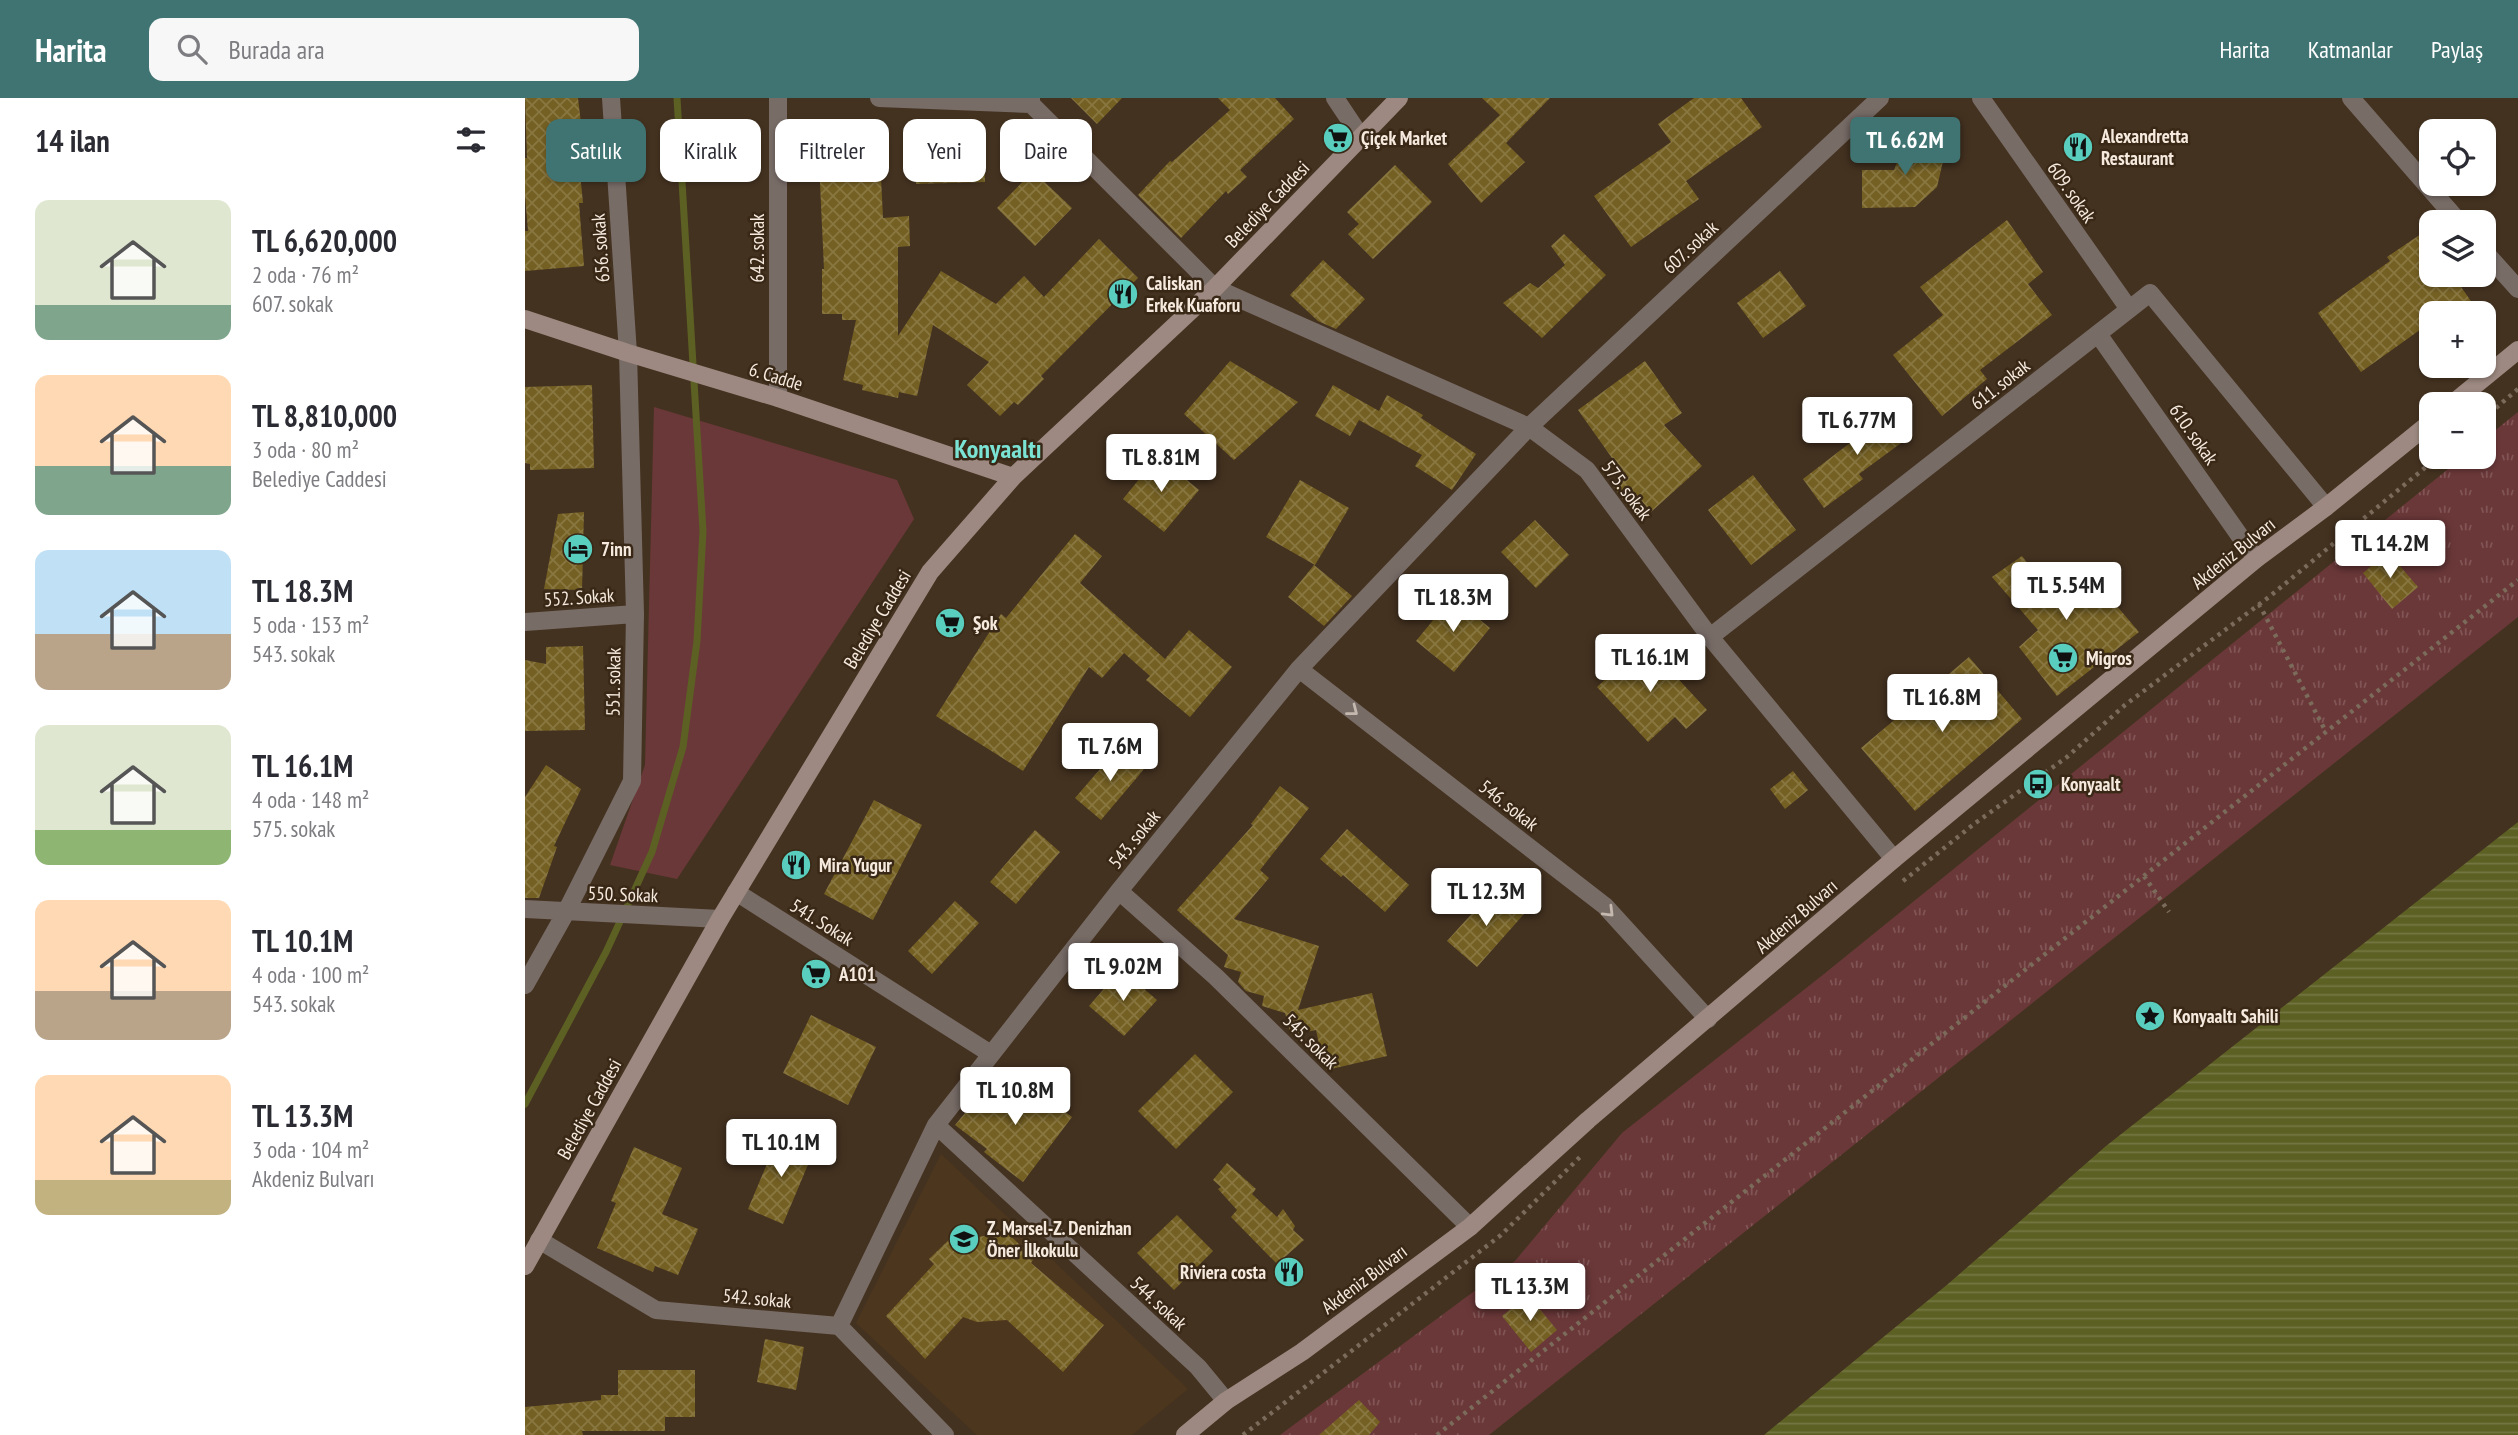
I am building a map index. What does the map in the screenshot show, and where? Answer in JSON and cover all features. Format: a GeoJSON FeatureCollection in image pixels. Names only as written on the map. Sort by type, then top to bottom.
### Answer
{"type":"FeatureCollection","features":[{"type":"Feature","properties":{"kind":"main road","name":"Belediye Caddesi"},"geometry":{"type":"LineString","coordinates":[[525,1266],[720,919],[930,572],[1013,477],[1215,288],[1399,98]]}},
{"type":"Feature","properties":{"kind":"main road","name":"6. Cadde"},"geometry":{"type":"LineString","coordinates":[[525,319],[778,398],[1013,477]]}},
{"type":"Feature","properties":{"kind":"main road"},"geometry":{"type":"LineString","coordinates":[[2467,392],[2518,350]]}},
{"type":"Feature","properties":{"kind":"main road","name":"Akdeniz Bulvarı"},"geometry":{"type":"LineString","coordinates":[[1185,1435],[1226,1401],[1302,1352],[1470,1227],[1588,1120],[1894,859],[2256,559],[2419,432]]}},
{"type":"Feature","properties":{"kind":"street","name":"656. sokak"},"geometry":{"type":"LineString","coordinates":[[611,98],[628,353]]}},
{"type":"Feature","properties":{"kind":"street","name":"642. sokak"},"geometry":{"type":"LineString","coordinates":[[778,98],[778,398]]}},
{"type":"Feature","properties":{"kind":"street"},"geometry":{"type":"LineString","coordinates":[[879,98],[1031,101],[1215,288]]}},
{"type":"Feature","properties":{"kind":"street"},"geometry":{"type":"LineString","coordinates":[[1335,98],[1361,137]]}},
{"type":"Feature","properties":{"kind":"street","name":"607. sokak"},"geometry":{"type":"LineString","coordinates":[[1529,427],[1880,98]]}},
{"type":"Feature","properties":{"kind":"street","name":"609. sokak"},"geometry":{"type":"LineString","coordinates":[[1981,98],[2129,309]]}},
{"type":"Feature","properties":{"kind":"street"},"geometry":{"type":"LineString","coordinates":[[2351,98],[2449,210]]}},
{"type":"Feature","properties":{"kind":"street"},"geometry":{"type":"LineString","coordinates":[[2496,264],[2518,289]]}},
{"type":"Feature","properties":{"kind":"street","name":"575. sokak"},"geometry":{"type":"LineString","coordinates":[[1215,288],[1529,427],[1587,470],[1710,637],[1894,859]]}},
{"type":"Feature","properties":{"kind":"street","name":"611. sokak"},"geometry":{"type":"LineString","coordinates":[[1710,637],[2150,293],[2326,507]]}},
{"type":"Feature","properties":{"kind":"street","name":"610. sokak"},"geometry":{"type":"LineString","coordinates":[[2098,334],[2256,559]]}},
{"type":"Feature","properties":{"kind":"street","name":"551. sokak"},"geometry":{"type":"LineString","coordinates":[[525,985],[566,912],[632,781],[635,614],[628,353]]}},
{"type":"Feature","properties":{"kind":"street","name":"543. sokak"},"geometry":{"type":"LineString","coordinates":[[838,1326],[936,1125],[1119,891],[1299,669],[1529,427]]}},
{"type":"Feature","properties":{"kind":"street","name":"552. Sokak"},"geometry":{"type":"LineString","coordinates":[[525,622],[635,614]]}},
{"type":"Feature","properties":{"kind":"street","name":"546. sokak"},"geometry":{"type":"LineString","coordinates":[[1299,669],[1605,906],[1708,1019]]}},
{"type":"Feature","properties":{"kind":"street","name":"545. sokak"},"geometry":{"type":"LineString","coordinates":[[1119,891],[1216,977],[1470,1227]]}},
{"type":"Feature","properties":{"kind":"street","name":"541. Sokak"},"geometry":{"type":"LineString","coordinates":[[736,892],[991,1054]]}},
{"type":"Feature","properties":{"kind":"street","name":"550. Sokak"},"geometry":{"type":"LineString","coordinates":[[525,909],[720,919]]}},
{"type":"Feature","properties":{"kind":"street","name":"544. sokak"},"geometry":{"type":"LineString","coordinates":[[936,1125],[1198,1367],[1226,1401]]}},
{"type":"Feature","properties":{"kind":"street","name":"542. sokak"},"geometry":{"type":"LineString","coordinates":[[539,1240],[656,1310],[838,1326]]}},
{"type":"Feature","properties":{"kind":"street"},"geometry":{"type":"LineString","coordinates":[[838,1326],[945,1435]]}},
{"type":"Feature","properties":{"kind":"path"},"geometry":{"type":"LineString","coordinates":[[2496,408],[2518,389]]}},
{"type":"Feature","properties":{"kind":"path"},"geometry":{"type":"LineString","coordinates":[[1901,883],[1974,824],[2067,757],[2125,705],[2259,604],[2423,469]]}},
{"type":"Feature","properties":{"kind":"path"},"geometry":{"type":"LineString","coordinates":[[1437,1435],[2518,580]]}},
{"type":"Feature","properties":{"kind":"path"},"geometry":{"type":"LineString","coordinates":[[2259,604],[2326,732]]}},
{"type":"Feature","properties":{"kind":"path"},"geometry":{"type":"LineString","coordinates":[[2144,876],[2169,912]]}},
{"type":"Feature","properties":{"kind":"path"},"geometry":{"type":"LineString","coordinates":[[1243,1435],[1501,1235],[1590,1148]]}},
{"type":"Feature","properties":{"kind":"shaded area"},"geometry":{"type":"Polygon","coordinates":[[[2518,822],[2518,1435],[1764,1435],[1948,1284],[2106,1146],[2518,822]]]}},
{"type":"Feature","properties":{"kind":"shaded area","name":"Z. Marsel-Z. Denizhan Öner İlkokulu"},"geometry":{"type":"Polygon","coordinates":[[[941,1154],[1188,1389],[1132,1435],[977,1435],[856,1323],[941,1154]]]}},
{"type":"Feature","properties":{"kind":"green space"},"geometry":{"type":"Polygon","coordinates":[[[654,407],[897,480],[914,519],[677,879],[610,865],[645,765],[654,407]]]}},
{"type":"Feature","properties":{"kind":"green space"},"geometry":{"type":"Polygon","coordinates":[[[2518,412],[2518,617],[1489,1435],[1280,1435],[1515,1261],[1622,1133],[1824,974],[2448,469],[2496,469],[2496,430],[2518,412]]]}},
{"type":"Feature","properties":{"kind":"building"},"geometry":{"type":"Polygon","coordinates":[[[525,98],[578,98],[580,119],[546,119],[546,182],[581,182],[583,203],[579,203],[584,266],[525,271],[525,231],[528,231],[525,195],[525,98]]]}},
{"type":"Feature","properties":{"kind":"building"},"geometry":{"type":"Polygon","coordinates":[[[1071,98],[1122,98],[1097,124],[1071,98]]]}},
{"type":"Feature","properties":{"kind":"building"},"geometry":{"type":"Polygon","coordinates":[[[1218,98],[1275,98],[1294,119],[1240,170],[1247,177],[1228,194],[1226,191],[1181,238],[1138,195],[1170,161],[1230,110],[1218,98]]]}},
{"type":"Feature","properties":{"kind":"building"},"geometry":{"type":"Polygon","coordinates":[[[1482,98],[1550,98],[1506,143],[1525,162],[1481,203],[1448,164],[1500,115],[1482,98]]]}},
{"type":"Feature","properties":{"kind":"building"},"geometry":{"type":"Polygon","coordinates":[[[1694,98],[1741,98],[1762,127],[1686,181],[1699,199],[1631,247],[1594,196],[1671,142],[1658,124],[1694,98]]]}},
{"type":"Feature","properties":{"kind":"building"},"geometry":{"type":"Polygon","coordinates":[[[1910,130],[1945,153],[1937,187],[1915,207],[1862,208],[1862,170],[1894,170],[1910,130]]]}},
{"type":"Feature","properties":{"kind":"building"},"geometry":{"type":"Polygon","coordinates":[[[1395,165],[1432,202],[1373,259],[1348,234],[1359,224],[1347,212],[1395,165]]]}},
{"type":"Feature","properties":{"kind":"building"},"geometry":{"type":"Polygon","coordinates":[[[820,182],[881,182],[883,218],[909,216],[910,246],[898,247],[898,336],[941,271],[996,304],[1024,276],[1044,297],[1099,239],[1138,278],[1041,376],[1044,379],[1018,405],[1014,402],[1000,416],[967,385],[989,362],[933,325],[917,396],[899,392],[898,398],[862,390],[863,385],[843,380],[856,320],[842,320],[842,314],[822,314],[824,269],[820,182]]]}},
{"type":"Feature","properties":{"kind":"building"},"geometry":{"type":"Polygon","coordinates":[[[916,182],[985,182],[916,184],[916,182]]]}},
{"type":"Feature","properties":{"kind":"building"},"geometry":{"type":"Polygon","coordinates":[[[1022,182],[1045,182],[1072,208],[1035,246],[997,208],[1022,182]]]}},
{"type":"Feature","properties":{"kind":"building"},"geometry":{"type":"Polygon","coordinates":[[[2007,220],[2043,272],[2028,284],[2052,315],[1980,370],[1987,379],[1942,416],[1893,355],[1943,315],[1920,287],[2007,220]]]}},
{"type":"Feature","properties":{"kind":"building"},"geometry":{"type":"Polygon","coordinates":[[[1564,234],[1606,275],[1542,338],[1503,303],[1530,283],[1538,288],[1565,265],[1551,246],[1564,234]]]}},
{"type":"Feature","properties":{"kind":"building"},"geometry":{"type":"Polygon","coordinates":[[[2419,235],[2419,287],[2461,287],[2471,301],[2419,301],[2419,331],[2361,372],[2318,313],[2390,261],[2387,257],[2419,235]]]}},
{"type":"Feature","properties":{"kind":"building"},"geometry":{"type":"Polygon","coordinates":[[[1323,260],[1365,299],[1336,329],[1318,321],[1290,295],[1323,260]]]}},
{"type":"Feature","properties":{"kind":"building"},"geometry":{"type":"Polygon","coordinates":[[[1780,271],[1806,306],[1763,338],[1737,303],[1780,271]]]}},
{"type":"Feature","properties":{"kind":"building"},"geometry":{"type":"Polygon","coordinates":[[[1230,361],[1298,402],[1234,460],[1184,414],[1230,361]]]}},
{"type":"Feature","properties":{"kind":"building"},"geometry":{"type":"Polygon","coordinates":[[[1645,361],[1682,413],[1664,425],[1702,466],[1651,512],[1640,499],[1630,509],[1613,486],[1624,475],[1578,410],[1645,361]]]}},
{"type":"Feature","properties":{"kind":"building"},"geometry":{"type":"Polygon","coordinates":[[[592,385],[594,468],[530,470],[530,464],[525,463],[525,387],[592,385]]]}},
{"type":"Feature","properties":{"kind":"building"},"geometry":{"type":"Polygon","coordinates":[[[1333,385],[1379,411],[1387,395],[1423,415],[1421,418],[1476,454],[1452,490],[1415,466],[1422,455],[1359,420],[1350,436],[1315,416],[1333,385]]]}},
{"type":"Feature","properties":{"kind":"building"},"geometry":{"type":"Polygon","coordinates":[[[1890,406],[1912,435],[1859,474],[1863,479],[1824,508],[1803,479],[1855,439],[1852,435],[1890,406]]]}},
{"type":"Feature","properties":{"kind":"building"},"geometry":{"type":"Polygon","coordinates":[[[1158,456],[1199,490],[1164,532],[1123,499],[1158,456]]]}},
{"type":"Feature","properties":{"kind":"building"},"geometry":{"type":"Polygon","coordinates":[[[1753,475],[1796,530],[1751,565],[1708,510],[1753,475]]]}},
{"type":"Feature","properties":{"kind":"building"},"geometry":{"type":"Polygon","coordinates":[[[1300,480],[1349,508],[1315,565],[1266,537],[1300,480]]]}},
{"type":"Feature","properties":{"kind":"building"},"geometry":{"type":"Polygon","coordinates":[[[584,512],[582,590],[544,589],[558,514],[584,512]]]}},
{"type":"Feature","properties":{"kind":"building"},"geometry":{"type":"Polygon","coordinates":[[[1535,520],[1569,555],[1536,588],[1501,552],[1535,520]]]}},
{"type":"Feature","properties":{"kind":"building"},"geometry":{"type":"Polygon","coordinates":[[[1075,534],[1102,556],[1080,583],[1165,659],[1189,630],[1232,667],[1190,717],[1146,680],[1150,676],[1124,653],[1102,678],[1089,667],[1023,771],[936,716],[1001,614],[1006,618],[1075,534]]]}},
{"type":"Feature","properties":{"kind":"building"},"geometry":{"type":"Polygon","coordinates":[[[2388,552],[2418,587],[2392,609],[2363,573],[2388,552]]]}},
{"type":"Feature","properties":{"kind":"building"},"geometry":{"type":"Polygon","coordinates":[[[2022,556],[2044,585],[2081,564],[2139,632],[2057,696],[2019,647],[2038,630],[1992,577],[2022,556]]]}},
{"type":"Feature","properties":{"kind":"building"},"geometry":{"type":"Polygon","coordinates":[[[1314,565],[1352,596],[1324,626],[1288,597],[1314,565]]]}},
{"type":"Feature","properties":{"kind":"building"},"geometry":{"type":"Polygon","coordinates":[[[1452,597],[1490,628],[1454,672],[1416,641],[1452,597]]]}},
{"type":"Feature","properties":{"kind":"building"},"geometry":{"type":"Polygon","coordinates":[[[1645,643],[1707,710],[1686,729],[1675,717],[1648,742],[1597,687],[1645,643]]]}},
{"type":"Feature","properties":{"kind":"building"},"geometry":{"type":"Polygon","coordinates":[[[583,646],[585,730],[525,731],[525,660],[546,664],[546,647],[583,646]]]}},
{"type":"Feature","properties":{"kind":"building"},"geometry":{"type":"Polygon","coordinates":[[[1969,657],[2022,719],[1915,811],[1861,748],[1969,657]]]}},
{"type":"Feature","properties":{"kind":"building"},"geometry":{"type":"Polygon","coordinates":[[[1120,746],[1145,768],[1101,820],[1075,798],[1120,746]]]}},
{"type":"Feature","properties":{"kind":"building"},"geometry":{"type":"Polygon","coordinates":[[[546,765],[581,789],[554,846],[557,847],[539,898],[525,898],[525,797],[546,765]]]}},
{"type":"Feature","properties":{"kind":"building"},"geometry":{"type":"Polygon","coordinates":[[[1793,771],[1808,790],[1785,809],[1770,789],[1793,771]]]}},
{"type":"Feature","properties":{"kind":"building"},"geometry":{"type":"Polygon","coordinates":[[[1280,786],[1309,808],[1260,870],[1269,878],[1234,919],[1319,946],[1298,1010],[1372,993],[1387,1056],[1327,1070],[1316,1030],[1291,1035],[1285,1013],[1262,1006],[1264,996],[1246,991],[1238,982],[1241,972],[1224,967],[1228,955],[1177,910],[1253,825],[1251,824],[1280,786]]]}},
{"type":"Feature","properties":{"kind":"building"},"geometry":{"type":"Polygon","coordinates":[[[874,800],[922,825],[873,920],[824,894],[874,800]]]}},
{"type":"Feature","properties":{"kind":"building"},"geometry":{"type":"Polygon","coordinates":[[[1347,829],[1409,885],[1385,912],[1343,875],[1341,877],[1320,859],[1347,829]]]}},
{"type":"Feature","properties":{"kind":"building"},"geometry":{"type":"Polygon","coordinates":[[[1035,830],[1060,852],[1016,904],[990,882],[1035,830]]]}},
{"type":"Feature","properties":{"kind":"building"},"geometry":{"type":"Polygon","coordinates":[[[1495,888],[1524,914],[1477,967],[1447,941],[1495,888]]]}},
{"type":"Feature","properties":{"kind":"building"},"geometry":{"type":"Polygon","coordinates":[[[955,901],[979,923],[932,974],[908,951],[955,901]]]}},
{"type":"Feature","properties":{"kind":"building"},"geometry":{"type":"Polygon","coordinates":[[[1121,969],[1157,1000],[1124,1036],[1089,1006],[1121,969]]]}},
{"type":"Feature","properties":{"kind":"building"},"geometry":{"type":"Polygon","coordinates":[[[811,1015],[876,1047],[848,1105],[783,1073],[811,1015]]]}},
{"type":"Feature","properties":{"kind":"building"},"geometry":{"type":"Polygon","coordinates":[[[1195,1054],[1233,1092],[1176,1149],[1138,1111],[1195,1054]]]}},
{"type":"Feature","properties":{"kind":"building"},"geometry":{"type":"Polygon","coordinates":[[[1021,1079],[1072,1117],[1023,1182],[984,1152],[987,1149],[955,1125],[970,1107],[967,1104],[979,1089],[1001,1106],[1021,1079]]]}},
{"type":"Feature","properties":{"kind":"building"},"geometry":{"type":"Polygon","coordinates":[[[780,1133],[815,1148],[783,1224],[748,1209],[780,1133]]]}},
{"type":"Feature","properties":{"kind":"building"},"geometry":{"type":"Polygon","coordinates":[[[634,1147],[682,1168],[662,1214],[698,1229],[678,1275],[655,1266],[653,1272],[597,1248],[616,1203],[611,1201],[634,1147]]]}},
{"type":"Feature","properties":{"kind":"building"},"geometry":{"type":"Polygon","coordinates":[[[1227,1163],[1256,1189],[1252,1194],[1277,1217],[1283,1209],[1295,1226],[1293,1230],[1304,1240],[1277,1264],[1231,1217],[1237,1210],[1213,1180],[1227,1163]]]}},
{"type":"Feature","properties":{"kind":"building"},"geometry":{"type":"Polygon","coordinates":[[[1177,1215],[1213,1251],[1174,1290],[1137,1253],[1177,1215]]]}},
{"type":"Feature","properties":{"kind":"building"},"geometry":{"type":"Polygon","coordinates":[[[1002,1228],[1034,1258],[1031,1263],[1104,1325],[1063,1372],[1007,1320],[977,1322],[963,1317],[925,1359],[886,1316],[934,1264],[929,1259],[958,1231],[965,1239],[984,1236],[992,1239],[1002,1228]]]}},
{"type":"Feature","properties":{"kind":"building"},"geometry":{"type":"Polygon","coordinates":[[[1528,1295],[1557,1330],[1531,1352],[1502,1316],[1528,1295]]]}},
{"type":"Feature","properties":{"kind":"building"},"geometry":{"type":"Polygon","coordinates":[[[765,1339],[804,1347],[796,1390],[757,1382],[765,1339]]]}},
{"type":"Feature","properties":{"kind":"building"},"geometry":{"type":"Polygon","coordinates":[[[618,1370],[695,1370],[695,1417],[665,1417],[665,1431],[582,1431],[583,1435],[525,1435],[525,1407],[601,1400],[601,1395],[618,1395],[618,1370]]]}},
{"type":"Feature","properties":{"kind":"building"},"geometry":{"type":"Polygon","coordinates":[[[1359,1400],[1380,1422],[1369,1435],[1319,1435],[1359,1400]]]}},
{"type":"Feature","properties":{"kind":"waterway"},"geometry":{"type":"LineString","coordinates":[[525,1104],[606,952],[652,852],[683,747],[697,641],[703,531],[677,98]]}},
{"type":"Feature","properties":{"kind":"place","name":"Çiçek Market"},"geometry":{"type":"Point","coordinates":[1338,138]}},
{"type":"Feature","properties":{"kind":"place","name":"Alexandretta Restaurant"},"geometry":{"type":"Point","coordinates":[2078,147]}},
{"type":"Feature","properties":{"kind":"place","name":"Caliskan Erkek Kuaforu"},"geometry":{"type":"Point","coordinates":[1123,294]}},
{"type":"Feature","properties":{"kind":"place","name":"7inn"},"geometry":{"type":"Point","coordinates":[578,549]}},
{"type":"Feature","properties":{"kind":"place","name":"Şok"},"geometry":{"type":"Point","coordinates":[950,623]}},
{"type":"Feature","properties":{"kind":"place","name":"Migros"},"geometry":{"type":"Point","coordinates":[2063,658]}},
{"type":"Feature","properties":{"kind":"place","name":"Konyaalt"},"geometry":{"type":"Point","coordinates":[2038,784]}},
{"type":"Feature","properties":{"kind":"place","name":"Mira Yugur"},"geometry":{"type":"Point","coordinates":[796,865]}},
{"type":"Feature","properties":{"kind":"place","name":"A101"},"geometry":{"type":"Point","coordinates":[816,974]}},
{"type":"Feature","properties":{"kind":"place","name":"Konyaaltı Sahili"},"geometry":{"type":"Point","coordinates":[2150,1016]}},
{"type":"Feature","properties":{"kind":"place","name":"Z. Marsel-Z. Denizhan Öner İlkokulu"},"geometry":{"type":"Point","coordinates":[964,1239]}},
{"type":"Feature","properties":{"kind":"place","name":"Riviera costa"},"geometry":{"type":"Point","coordinates":[1289,1272]}},
{"type":"Feature","properties":{"kind":"district","name":"Konyaaltı"},"geometry":{"type":"Point","coordinates":[998,449]}}]}
